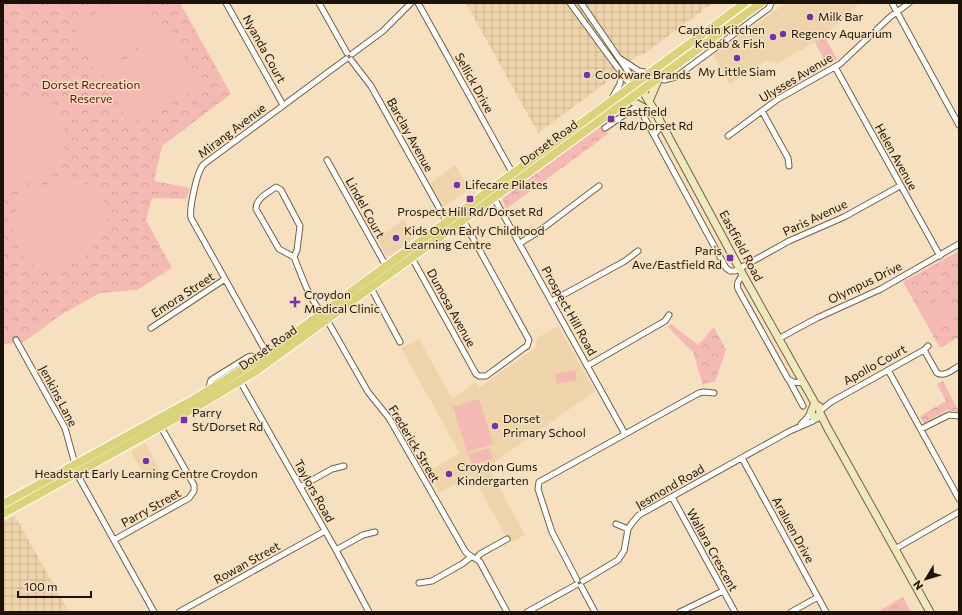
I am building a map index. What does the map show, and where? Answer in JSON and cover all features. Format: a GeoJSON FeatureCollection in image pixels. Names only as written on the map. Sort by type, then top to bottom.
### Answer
{"type":"FeatureCollection","features":[{"type":"Feature","properties":{"kind":"main road","name":"Dorset Road"},"geometry":{"type":"LineString","coordinates":[[3,514],[161,427],[240,381],[280,355],[494,198],[516,177],[633,84],[745,3]]}},
{"type":"Feature","properties":{"kind":"main road","name":"Dorset Road"},"geometry":{"type":"LineString","coordinates":[[3,504],[208,391],[258,360],[447,222],[630,100],[761,3]]}},
{"type":"Feature","properties":{"kind":"main road"},"geometry":{"type":"LineString","coordinates":[[649,101],[660,77]]}},
{"type":"Feature","properties":{"kind":"main road","name":"Eastfield Road"},"geometry":{"type":"LineString","coordinates":[[633,84],[660,122]]}},
{"type":"Feature","properties":{"kind":"main road","name":"Eastfield Road"},"geometry":{"type":"LineString","coordinates":[[639,92],[649,101],[803,384],[816,411],[827,427],[930,612]]}},
{"type":"Feature","properties":{"kind":"main road"},"geometry":{"type":"LineString","coordinates":[[630,100],[653,113]]}},
{"type":"Feature","properties":{"kind":"main road"},"geometry":{"type":"LineString","coordinates":[[407,251],[412,258]]}},
{"type":"Feature","properties":{"kind":"main road"},"geometry":{"type":"LineString","coordinates":[[322,313],[327,320]]}},
{"type":"Feature","properties":{"kind":"main road"},"geometry":{"type":"LineString","coordinates":[[236,374],[240,381]]}},
{"type":"Feature","properties":{"kind":"main road"},"geometry":{"type":"LineString","coordinates":[[75,464],[77,474]]}},
{"type":"Feature","properties":{"kind":"street","name":"Nyanda Court"},"geometry":{"type":"LineString","coordinates":[[226,3],[283,105]]}},
{"type":"Feature","properties":{"kind":"street","name":"Barclay Avenue"},"geometry":{"type":"LineString","coordinates":[[319,3],[349,56],[371,86],[447,222]]}},
{"type":"Feature","properties":{"kind":"street","name":"Mirang Avenue"},"geometry":{"type":"LineString","coordinates":[[266,354],[190,215],[198,172],[204,164],[383,31],[411,3]]}},
{"type":"Feature","properties":{"kind":"street","name":"Sellick Drive"},"geometry":{"type":"LineString","coordinates":[[418,3],[516,177]]}},
{"type":"Feature","properties":{"kind":"street"},"geometry":{"type":"LineString","coordinates":[[570,3],[621,74],[633,84]]}},
{"type":"Feature","properties":{"kind":"street"},"geometry":{"type":"LineString","coordinates":[[581,3],[617,56],[633,84]]}},
{"type":"Feature","properties":{"kind":"street"},"geometry":{"type":"LineString","coordinates":[[660,77],[664,80],[676,77],[769,8],[772,3]]}},
{"type":"Feature","properties":{"kind":"street"},"geometry":{"type":"LineString","coordinates":[[892,3],[959,125]]}},
{"type":"Feature","properties":{"kind":"street","name":"Ulysses Avenue"},"geometry":{"type":"LineString","coordinates":[[728,136],[785,94],[835,67],[909,3]]}},
{"type":"Feature","properties":{"kind":"street"},"geometry":{"type":"LineString","coordinates":[[617,56],[639,71],[649,73]]}},
{"type":"Feature","properties":{"kind":"street","name":"Helen Avenue"},"geometry":{"type":"LineString","coordinates":[[835,67],[940,256]]}},
{"type":"Feature","properties":{"kind":"street"},"geometry":{"type":"LineString","coordinates":[[610,102],[620,84],[621,74]]}},
{"type":"Feature","properties":{"kind":"street"},"geometry":{"type":"LineString","coordinates":[[605,128],[634,108],[642,113],[726,268],[732,272],[741,272],[737,286],[738,289],[803,406]]}},
{"type":"Feature","properties":{"kind":"street"},"geometry":{"type":"LineString","coordinates":[[762,111],[788,158],[789,166]]}},
{"type":"Feature","properties":{"kind":"street"},"geometry":{"type":"LineString","coordinates":[[654,135],[660,122]]}},
{"type":"Feature","properties":{"kind":"street","name":"Lindel Court"},"geometry":{"type":"LineString","coordinates":[[327,160],[386,266]]}},
{"type":"Feature","properties":{"kind":"street"},"geometry":{"type":"LineString","coordinates":[[520,243],[538,232],[598,186]]}},
{"type":"Feature","properties":{"kind":"street","name":"Paris Avenue"},"geometry":{"type":"LineString","coordinates":[[741,272],[789,241],[844,217],[900,186]]}},
{"type":"Feature","properties":{"kind":"street"},"geometry":{"type":"LineString","coordinates":[[294,257],[297,250],[300,226],[281,190],[276,187],[258,201],[256,204],[256,209],[278,249],[294,257],[314,304],[322,313]]}},
{"type":"Feature","properties":{"kind":"street","name":"Prospect Hill Road"},"geometry":{"type":"LineString","coordinates":[[494,198],[625,434]]}},
{"type":"Feature","properties":{"kind":"street","name":"Dumosa Avenue"},"geometry":{"type":"LineString","coordinates":[[412,258],[473,368],[479,376],[486,376],[527,346],[528,337],[463,220]]}},
{"type":"Feature","properties":{"kind":"street","name":"Olympus Drive"},"geometry":{"type":"LineString","coordinates":[[778,339],[817,318],[880,289],[959,244]]}},
{"type":"Feature","properties":{"kind":"street"},"geometry":{"type":"LineString","coordinates":[[552,301],[625,261],[638,251]]}},
{"type":"Feature","properties":{"kind":"street","name":"Emora Street"},"geometry":{"type":"LineString","coordinates":[[151,328],[225,280]]}},
{"type":"Feature","properties":{"kind":"street"},"geometry":{"type":"LineString","coordinates":[[371,288],[400,342]]}},
{"type":"Feature","properties":{"kind":"street"},"geometry":{"type":"LineString","coordinates":[[587,366],[665,321],[669,315]]}},
{"type":"Feature","properties":{"kind":"street","name":"Frederick Street"},"geometry":{"type":"LineString","coordinates":[[327,320],[368,392],[389,418],[465,550],[473,558],[480,562],[507,612]]}},
{"type":"Feature","properties":{"kind":"street","name":"Jenkins Lane"},"geometry":{"type":"LineString","coordinates":[[16,340],[65,428],[75,464]]}},
{"type":"Feature","properties":{"kind":"street","name":"Apollo Court"},"geometry":{"type":"LineString","coordinates":[[816,411],[924,350],[928,346]]}},
{"type":"Feature","properties":{"kind":"street"},"geometry":{"type":"LineString","coordinates":[[924,350],[939,374],[943,375],[959,366]]}},
{"type":"Feature","properties":{"kind":"street"},"geometry":{"type":"LineString","coordinates":[[208,391],[211,380],[221,373],[248,357],[251,356],[258,360]]}},
{"type":"Feature","properties":{"kind":"street"},"geometry":{"type":"LineString","coordinates":[[888,370],[959,499]]}},
{"type":"Feature","properties":{"kind":"street"},"geometry":{"type":"LineString","coordinates":[[788,379],[793,382],[803,384]]}},
{"type":"Feature","properties":{"kind":"street","name":"Taylors Road"},"geometry":{"type":"LineString","coordinates":[[240,381],[336,550],[369,612]]}},
{"type":"Feature","properties":{"kind":"street"},"geometry":{"type":"LineString","coordinates":[[595,612],[552,532],[538,484],[541,480],[700,392],[714,393]]}},
{"type":"Feature","properties":{"kind":"street","name":"Jesmond Road"},"geometry":{"type":"LineString","coordinates":[[790,431],[813,421],[816,411]]}},
{"type":"Feature","properties":{"kind":"street","name":"Jesmond Road"},"geometry":{"type":"LineString","coordinates":[[628,529],[639,515],[790,431],[804,422],[816,411]]}},
{"type":"Feature","properties":{"kind":"street"},"geometry":{"type":"LineString","coordinates":[[921,429],[949,415],[959,416]]}},
{"type":"Feature","properties":{"kind":"street","name":"Parry Street"},"geometry":{"type":"LineString","coordinates":[[114,540],[189,498],[194,492],[194,485],[161,427]]}},
{"type":"Feature","properties":{"kind":"street","name":"Araluen Drive"},"geometry":{"type":"LineString","coordinates":[[742,458],[826,612]]}},
{"type":"Feature","properties":{"kind":"street"},"geometry":{"type":"LineString","coordinates":[[300,486],[332,469],[344,466]]}},
{"type":"Feature","properties":{"kind":"street"},"geometry":{"type":"LineString","coordinates":[[77,474],[154,612]]}},
{"type":"Feature","properties":{"kind":"street","name":"Wallara Crescent"},"geometry":{"type":"LineString","coordinates":[[672,497],[735,612]]}},
{"type":"Feature","properties":{"kind":"street"},"geometry":{"type":"LineString","coordinates":[[895,549],[959,512]]}},
{"type":"Feature","properties":{"kind":"street"},"geometry":{"type":"LineString","coordinates":[[527,612],[618,560],[624,551],[628,529],[616,524]]}},
{"type":"Feature","properties":{"kind":"street","name":"Rowan Street"},"geometry":{"type":"LineString","coordinates":[[179,612],[325,531]]}},
{"type":"Feature","properties":{"kind":"street"},"geometry":{"type":"LineString","coordinates":[[336,550],[363,535],[375,532]]}},
{"type":"Feature","properties":{"kind":"street"},"geometry":{"type":"LineString","coordinates":[[419,583],[432,581],[507,539]]}},
{"type":"Feature","properties":{"kind":"street"},"geometry":{"type":"LineString","coordinates":[[680,612],[723,591]]}},
{"type":"Feature","properties":{"kind":"street"},"geometry":{"type":"LineString","coordinates":[[791,612],[818,597]]}},
{"type":"Feature","properties":{"kind":"shaded area"},"geometry":{"type":"Polygon","coordinates":[[[466,3],[713,3],[641,56],[638,55],[611,75],[611,79],[538,133],[466,3]]]}},
{"type":"Feature","properties":{"kind":"shaded area"},"geometry":{"type":"Polygon","coordinates":[[[786,3],[860,3],[824,36],[815,42],[778,63],[768,61],[764,62],[730,84],[713,55],[786,3]]]}},
{"type":"Feature","properties":{"kind":"shaded area"},"geometry":{"type":"Polygon","coordinates":[[[455,165],[469,189],[442,208],[429,184],[455,165]]]}},
{"type":"Feature","properties":{"kind":"shaded area","name":"Kids Own Early Childhood Learning Centre"},"geometry":{"type":"Polygon","coordinates":[[[404,219],[414,238],[390,256],[386,255],[377,239],[404,219]]]}},
{"type":"Feature","properties":{"kind":"shaded area","name":"Dorset Primary School"},"geometry":{"type":"Polygon","coordinates":[[[558,326],[595,391],[488,467],[525,535],[510,543],[472,475],[439,493],[427,472],[460,453],[401,348],[419,339],[452,399],[475,382],[479,388],[535,348],[537,338],[558,326]]]}},
{"type":"Feature","properties":{"kind":"shaded area","name":"Headstart Early Learning Centre Croydon"},"geometry":{"type":"Polygon","coordinates":[[[145,443],[160,471],[146,479],[131,451],[145,443]]]}},
{"type":"Feature","properties":{"kind":"shaded area"},"geometry":{"type":"Polygon","coordinates":[[[15,516],[69,612],[3,612],[3,522],[15,516]]]}},
{"type":"Feature","properties":{"kind":"green space","name":"Dorset Recreation Reserve"},"geometry":{"type":"Polygon","coordinates":[[[3,3],[180,3],[231,94],[162,146],[154,181],[190,188],[186,199],[152,198],[146,220],[172,268],[137,290],[100,293],[59,316],[24,342],[3,344],[3,3]]]}},
{"type":"Feature","properties":{"kind":"green space"},"geometry":{"type":"Polygon","coordinates":[[[116,3],[143,3],[160,36],[95,69],[73,25],[116,3]]]}},
{"type":"Feature","properties":{"kind":"green space"},"geometry":{"type":"Polygon","coordinates":[[[173,34],[201,86],[130,124],[102,72],[173,34]]]}},
{"type":"Feature","properties":{"kind":"green space"},"geometry":{"type":"Polygon","coordinates":[[[824,36],[837,59],[827,65],[815,42],[824,36]]]}},
{"type":"Feature","properties":{"kind":"green space"},"geometry":{"type":"Polygon","coordinates":[[[26,97],[42,101],[56,112],[65,127],[64,148],[57,165],[40,178],[8,190],[3,189],[3,100],[9,98],[26,97]]]}},
{"type":"Feature","properties":{"kind":"green space"},"geometry":{"type":"Polygon","coordinates":[[[602,125],[608,134],[506,209],[502,198],[602,125]]]}},
{"type":"Feature","properties":{"kind":"green space"},"geometry":{"type":"Polygon","coordinates":[[[68,177],[93,187],[105,204],[108,229],[83,259],[54,271],[36,268],[20,254],[13,232],[14,214],[26,197],[42,186],[68,177]]]}},
{"type":"Feature","properties":{"kind":"green space"},"geometry":{"type":"Polygon","coordinates":[[[959,251],[959,337],[940,348],[903,282],[959,251]]]}},
{"type":"Feature","properties":{"kind":"green space"},"geometry":{"type":"Polygon","coordinates":[[[942,298],[955,321],[933,332],[920,310],[942,298]]]}},
{"type":"Feature","properties":{"kind":"green space"},"geometry":{"type":"Polygon","coordinates":[[[671,324],[698,345],[714,327],[726,350],[715,382],[703,385],[693,352],[668,327],[671,324]]]}},
{"type":"Feature","properties":{"kind":"green space"},"geometry":{"type":"Polygon","coordinates":[[[575,370],[577,380],[557,384],[555,374],[575,370]]]}},
{"type":"Feature","properties":{"kind":"green space"},"geometry":{"type":"Polygon","coordinates":[[[943,381],[959,412],[947,410],[924,424],[920,416],[946,401],[937,384],[943,381]]]}},
{"type":"Feature","properties":{"kind":"green space"},"geometry":{"type":"Polygon","coordinates":[[[479,399],[493,444],[467,452],[453,407],[479,399]]]}},
{"type":"Feature","properties":{"kind":"green space"},"geometry":{"type":"Polygon","coordinates":[[[490,448],[493,459],[472,465],[469,454],[490,448]]]}},
{"type":"Feature","properties":{"kind":"green space"},"geometry":{"type":"Polygon","coordinates":[[[903,597],[911,612],[877,612],[903,597]]]}},
{"type":"Feature","properties":{"kind":"place","name":"Milk Bar"},"geometry":{"type":"Point","coordinates":[810,17]}},
{"type":"Feature","properties":{"kind":"place","name":"Regency Aquarium"},"geometry":{"type":"Point","coordinates":[783,34]}},
{"type":"Feature","properties":{"kind":"place","name":"Captain Kitchen Kebab & Fish"},"geometry":{"type":"Point","coordinates":[773,37]}},
{"type":"Feature","properties":{"kind":"place","name":"My Little Siam"},"geometry":{"type":"Point","coordinates":[737,58]}},
{"type":"Feature","properties":{"kind":"place","name":"Cookware Brands"},"geometry":{"type":"Point","coordinates":[587,75]}},
{"type":"Feature","properties":{"kind":"place","name":"Eastfield Rd/Dorset Rd"},"geometry":{"type":"Point","coordinates":[611,119]}},
{"type":"Feature","properties":{"kind":"place","name":"Lifecare Pilates"},"geometry":{"type":"Point","coordinates":[457,185]}},
{"type":"Feature","properties":{"kind":"place","name":"Prospect Hill Rd/Dorset Rd"},"geometry":{"type":"Point","coordinates":[470,199]}},
{"type":"Feature","properties":{"kind":"place","name":"Kids Own Early Childhood Learning Centre"},"geometry":{"type":"Point","coordinates":[396,238]}},
{"type":"Feature","properties":{"kind":"place","name":"Paris Ave/Eastfield Rd"},"geometry":{"type":"Point","coordinates":[730,258]}},
{"type":"Feature","properties":{"kind":"place","name":"Croydon Medical Clinic"},"geometry":{"type":"Point","coordinates":[295,302]}},
{"type":"Feature","properties":{"kind":"place","name":"Parry St/Dorset Rd"},"geometry":{"type":"Point","coordinates":[184,420]}},
{"type":"Feature","properties":{"kind":"place","name":"Dorset Primary School"},"geometry":{"type":"Point","coordinates":[495,426]}},
{"type":"Feature","properties":{"kind":"place","name":"Headstart Early Learning Centre Croydon"},"geometry":{"type":"Point","coordinates":[146,461]}},
{"type":"Feature","properties":{"kind":"place","name":"Croydon Gums Kindergarten"},"geometry":{"type":"Point","coordinates":[449,474]}}]}
